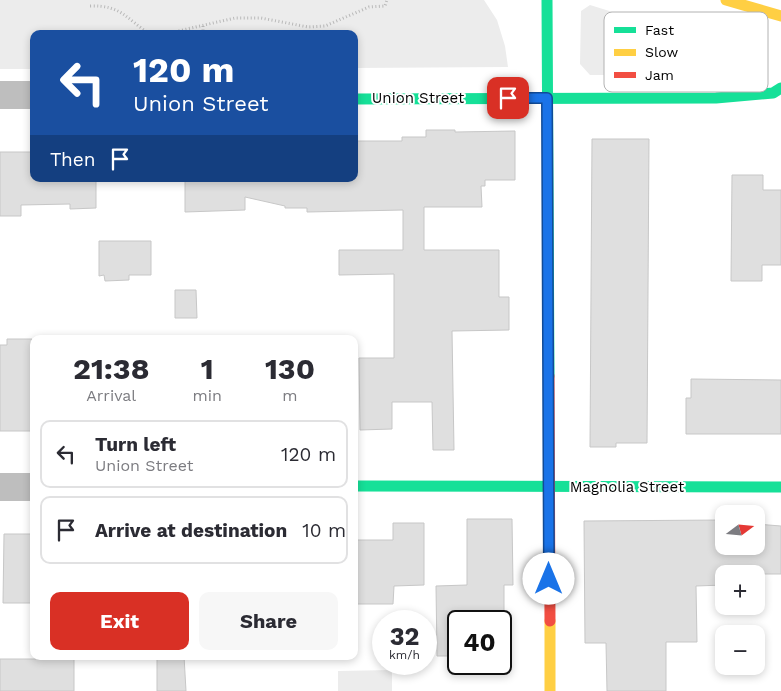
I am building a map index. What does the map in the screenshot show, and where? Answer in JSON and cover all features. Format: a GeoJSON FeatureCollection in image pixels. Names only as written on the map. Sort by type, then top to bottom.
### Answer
{"type":"FeatureCollection","features":[{"type":"Feature","properties":{"kind":"street"},"geometry":{"type":"LineString","coordinates":[[547,0],[550,691]]}},
{"type":"Feature","properties":{"kind":"street"},"geometry":{"type":"LineString","coordinates":[[726,0],[767,12]]}},
{"type":"Feature","properties":{"kind":"street"},"geometry":{"type":"LineString","coordinates":[[768,12],[781,16]]}},
{"type":"Feature","properties":{"kind":"street","name":"Union Street"},"geometry":{"type":"LineString","coordinates":[[358,99],[716,98],[773,93],[781,88]]}},
{"type":"Feature","properties":{"kind":"street"},"geometry":{"type":"LineString","coordinates":[[0,95],[30,95]]}},
{"type":"Feature","properties":{"kind":"street","name":"Magnolia Street"},"geometry":{"type":"LineString","coordinates":[[358,486],[781,487]]}},
{"type":"Feature","properties":{"kind":"street"},"geometry":{"type":"LineString","coordinates":[[0,487],[30,487]]}},
{"type":"Feature","properties":{"kind":"path"},"geometry":{"type":"LineString","coordinates":[[182,30],[235,18],[260,18],[308,27],[325,26],[370,7],[385,6],[387,0]]}},
{"type":"Feature","properties":{"kind":"path"},"geometry":{"type":"LineString","coordinates":[[90,6],[104,5],[116,9],[128,16],[144,30]]}},
{"type":"Feature","properties":{"kind":"path"},"geometry":{"type":"LineString","coordinates":[[203,25],[203,30]]}},
{"type":"Feature","properties":{"kind":"shaded area"},"geometry":{"type":"Polygon","coordinates":[[[0,0],[484,0],[497,20],[505,46],[508,67],[358,68],[358,30],[30,30],[30,69],[0,69],[0,0]]]}},
{"type":"Feature","properties":{"kind":"shaded area"},"geometry":{"type":"Polygon","coordinates":[[[590,5],[613,12],[604,12],[604,75],[590,75],[580,64],[581,11],[590,5]]]}},
{"type":"Feature","properties":{"kind":"shaded area"},"geometry":{"type":"Polygon","coordinates":[[[372,670],[372,675],[392,675],[392,691],[338,691],[338,671],[372,670]]]}},
{"type":"Feature","properties":{"kind":"building"},"geometry":{"type":"Polygon","coordinates":[[[426,130],[455,130],[455,132],[515,131],[515,180],[485,180],[485,186],[481,186],[482,207],[424,207],[424,250],[499,250],[499,297],[509,297],[509,330],[452,331],[454,450],[433,450],[432,402],[392,402],[392,429],[360,430],[359,358],[394,358],[394,274],[339,275],[339,250],[403,250],[403,210],[307,212],[307,208],[285,208],[285,206],[245,197],[245,210],[185,212],[185,182],[358,182],[358,141],[402,141],[402,137],[426,137],[426,130]]]}},
{"type":"Feature","properties":{"kind":"building"},"geometry":{"type":"Polygon","coordinates":[[[592,139],[649,139],[647,443],[616,443],[616,447],[590,447],[592,139]]]}},
{"type":"Feature","properties":{"kind":"building"},"geometry":{"type":"Polygon","coordinates":[[[0,152],[30,152],[30,182],[96,182],[96,208],[70,209],[70,204],[21,205],[21,216],[0,216],[0,152]]]}},
{"type":"Feature","properties":{"kind":"building"},"geometry":{"type":"Polygon","coordinates":[[[732,175],[763,175],[763,190],[781,190],[781,265],[762,265],[762,281],[731,281],[732,175]]]}},
{"type":"Feature","properties":{"kind":"building"},"geometry":{"type":"Polygon","coordinates":[[[99,241],[151,241],[151,275],[129,275],[129,280],[105,281],[104,275],[99,276],[99,241]]]}},
{"type":"Feature","properties":{"kind":"building"},"geometry":{"type":"Polygon","coordinates":[[[175,290],[196,290],[197,318],[175,318],[175,290]]]}},
{"type":"Feature","properties":{"kind":"building"},"geometry":{"type":"Polygon","coordinates":[[[7,339],[30,339],[30,431],[0,431],[0,345],[7,345],[7,339]]]}},
{"type":"Feature","properties":{"kind":"building"},"geometry":{"type":"Polygon","coordinates":[[[691,379],[781,380],[781,434],[686,434],[686,398],[691,398],[691,379]]]}},
{"type":"Feature","properties":{"kind":"building"},"geometry":{"type":"Polygon","coordinates":[[[467,519],[512,519],[513,585],[504,585],[504,610],[447,610],[447,656],[437,656],[436,586],[467,585],[467,519]]]}},
{"type":"Feature","properties":{"kind":"building"},"geometry":{"type":"Polygon","coordinates":[[[715,520],[715,555],[765,555],[765,525],[781,526],[781,574],[765,574],[765,565],[715,565],[715,585],[696,586],[697,642],[666,642],[666,691],[607,691],[606,643],[585,643],[584,521],[715,520]]]}},
{"type":"Feature","properties":{"kind":"building"},"geometry":{"type":"Polygon","coordinates":[[[393,523],[424,523],[424,585],[394,586],[393,604],[358,604],[358,540],[393,540],[393,523]]]}},
{"type":"Feature","properties":{"kind":"building"},"geometry":{"type":"Polygon","coordinates":[[[4,534],[30,534],[30,603],[3,603],[4,534]]]}},
{"type":"Feature","properties":{"kind":"building"},"geometry":{"type":"Polygon","coordinates":[[[0,659],[74,660],[74,691],[0,691],[0,659]]]}},
{"type":"Feature","properties":{"kind":"building"},"geometry":{"type":"Polygon","coordinates":[[[157,660],[184,660],[186,691],[157,691],[157,660]]]}},
{"type":"Feature","properties":{"kind":"traffic: fast"},"geometry":{"type":"LineString","coordinates":[[547,0],[549,376]]}},
{"type":"Feature","properties":{"kind":"traffic: fast"},"geometry":{"type":"LineString","coordinates":[[358,99],[716,98],[773,93],[781,88]]}},
{"type":"Feature","properties":{"kind":"traffic: fast"},"geometry":{"type":"LineString","coordinates":[[358,486],[781,487]]}},
{"type":"Feature","properties":{"kind":"traffic: slow"},"geometry":{"type":"LineString","coordinates":[[726,0],[767,12]]}},
{"type":"Feature","properties":{"kind":"traffic: slow"},"geometry":{"type":"LineString","coordinates":[[768,12],[781,16]]}},
{"type":"Feature","properties":{"kind":"traffic: slow"},"geometry":{"type":"LineString","coordinates":[[550,621],[550,691]]}},
{"type":"Feature","properties":{"kind":"traffic: jam"},"geometry":{"type":"LineString","coordinates":[[549,376],[550,621]]}},
{"type":"Feature","properties":{"kind":"route"},"geometry":{"type":"LineString","coordinates":[[508,98],[547,98],[549,579]]}}]}
